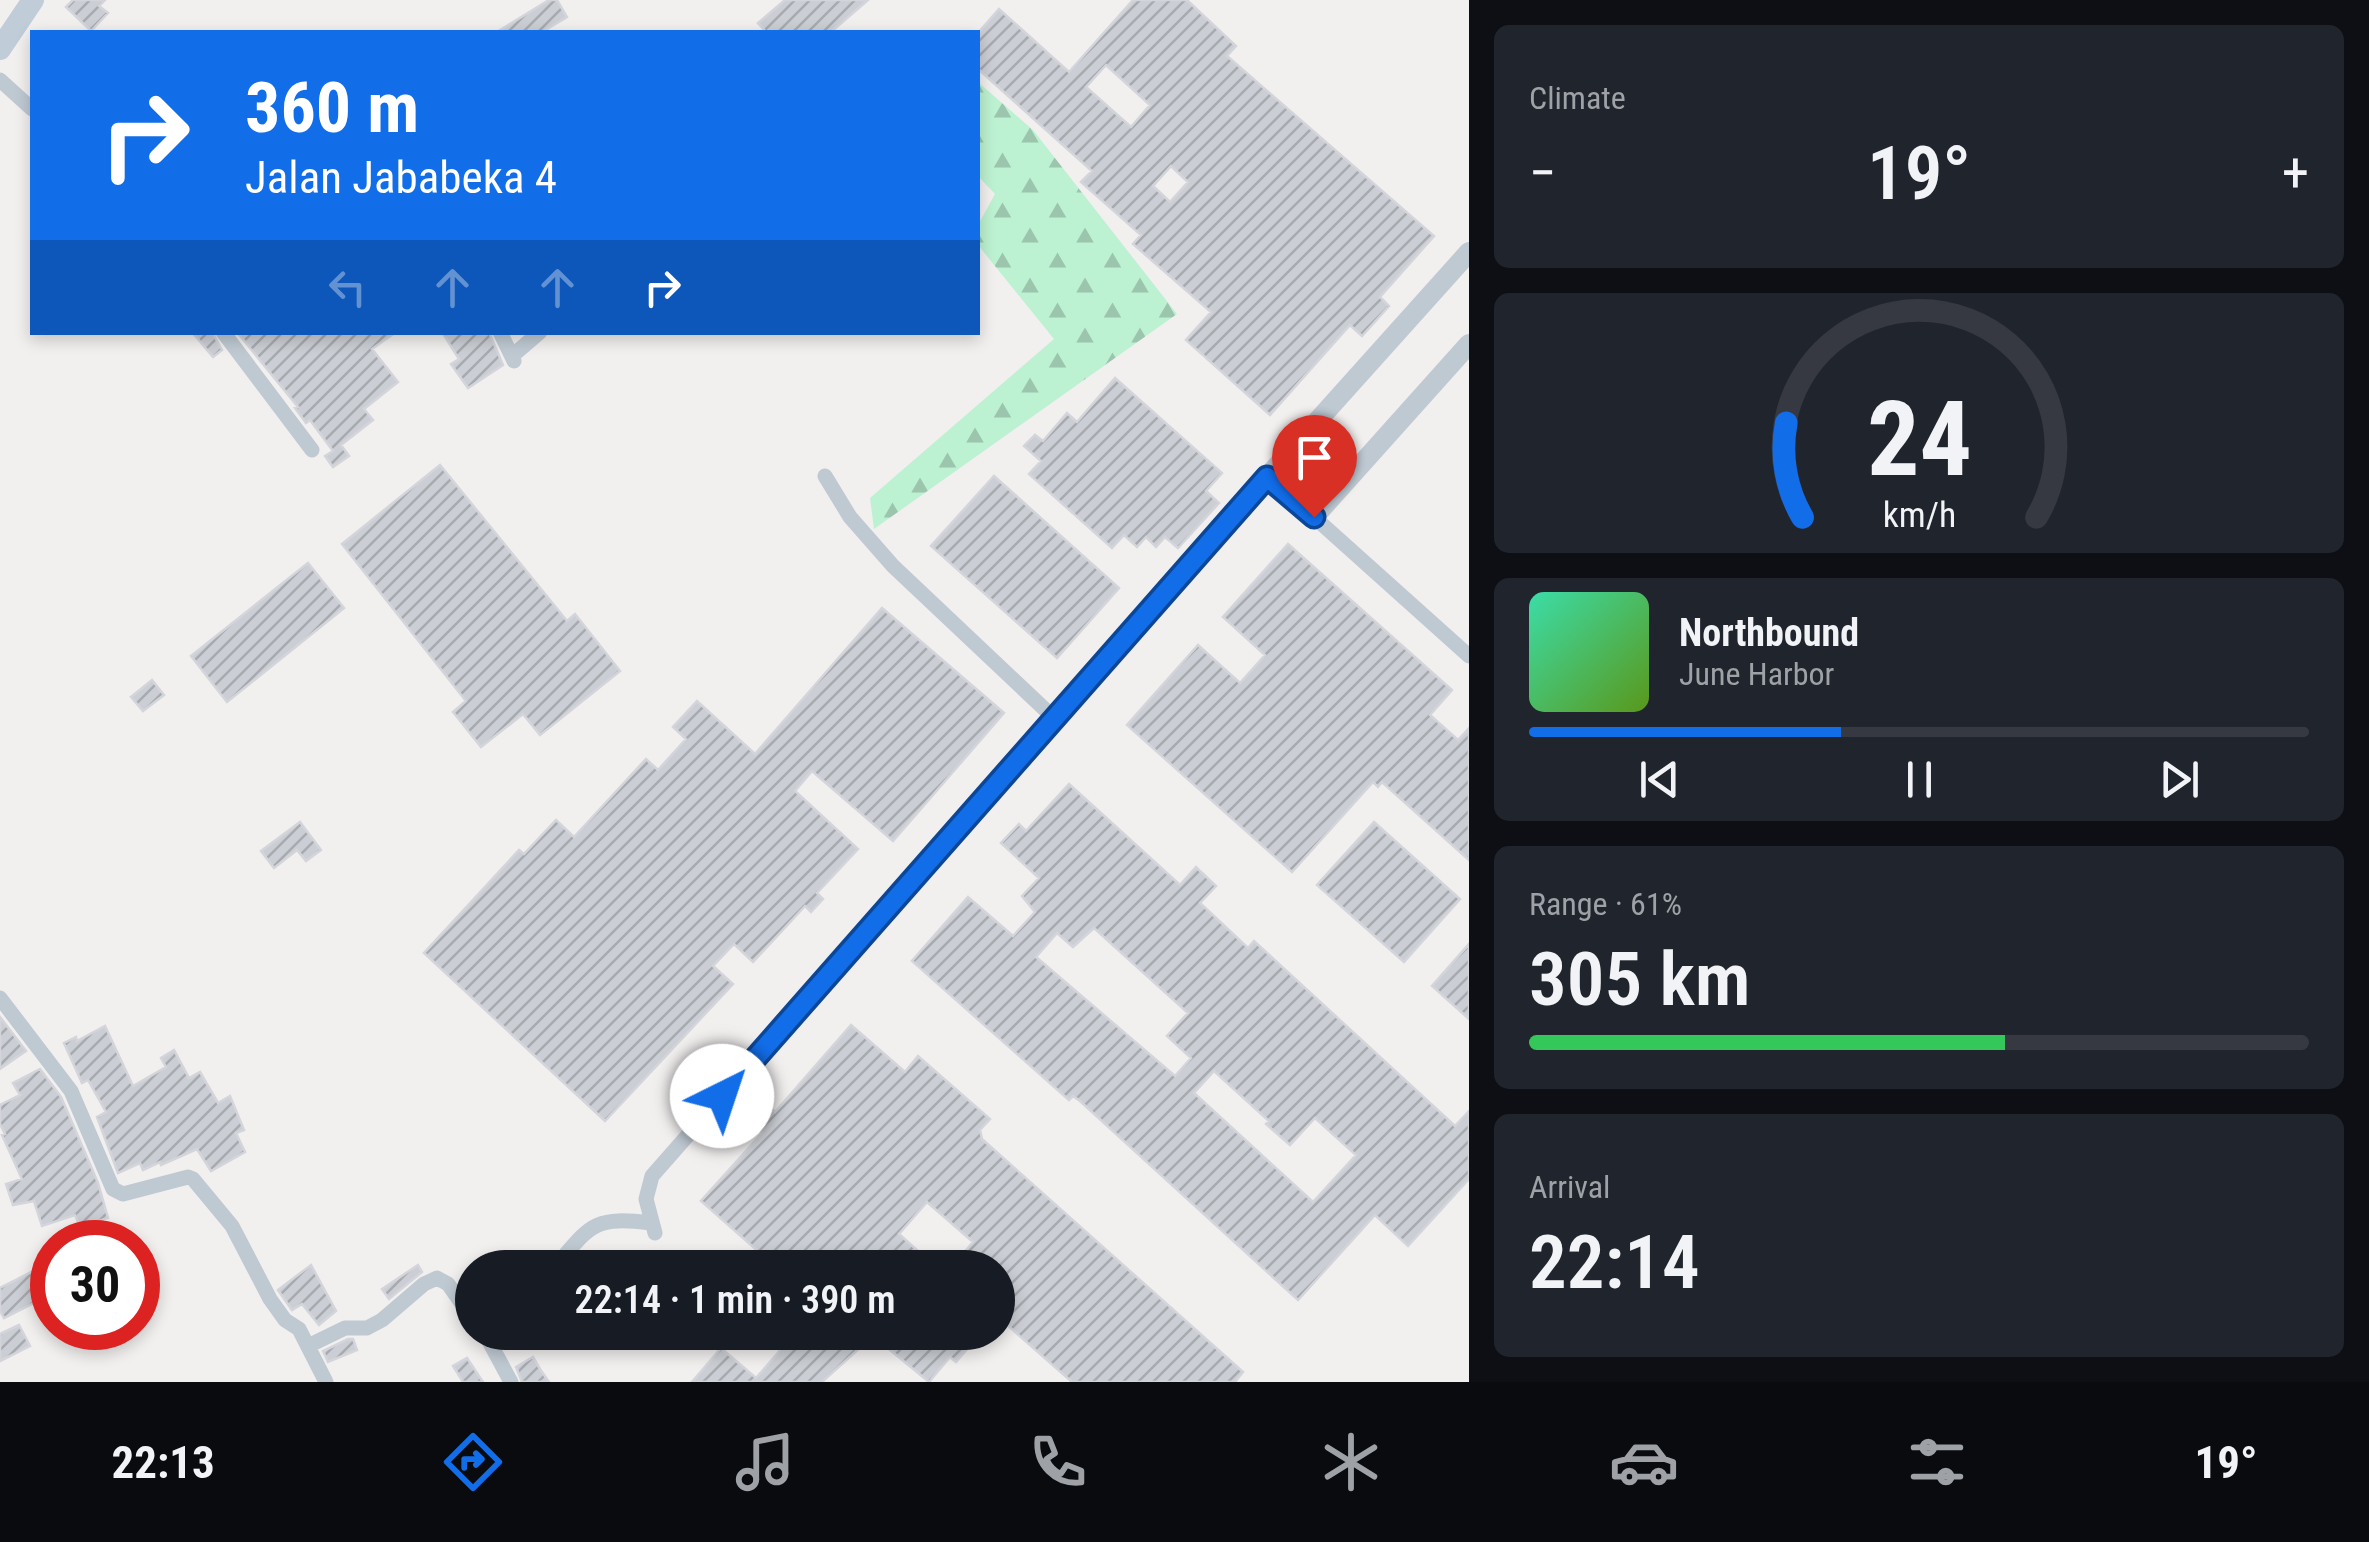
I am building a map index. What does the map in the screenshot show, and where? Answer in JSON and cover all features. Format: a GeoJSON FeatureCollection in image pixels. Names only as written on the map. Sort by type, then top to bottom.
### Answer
{"type":"FeatureCollection","features":[{"type":"Feature","properties":{"kind":"main road"},"geometry":{"type":"LineString","coordinates":[[0,49],[31,1]]}},
{"type":"Feature","properties":{"kind":"street"},"geometry":{"type":"LineString","coordinates":[[0,80],[30,107]]}},
{"type":"Feature","properties":{"kind":"street"},"geometry":{"type":"LineString","coordinates":[[570,1250],[598,1222],[624,1220],[653,1228],[646,1199],[652,1176],[1469,252]]}},
{"type":"Feature","properties":{"kind":"street"},"geometry":{"type":"LineString","coordinates":[[225,335],[312,450]]}},
{"type":"Feature","properties":{"kind":"street"},"geometry":{"type":"LineString","coordinates":[[501,335],[513,359],[537,335]]}},
{"type":"Feature","properties":{"kind":"street"},"geometry":{"type":"LineString","coordinates":[[1314,517],[1469,344]]}},
{"type":"Feature","properties":{"kind":"street"},"geometry":{"type":"LineString","coordinates":[[825,476],[850,517],[893,566],[1054,718]]}},
{"type":"Feature","properties":{"kind":"street"},"geometry":{"type":"LineString","coordinates":[[1267,477],[1469,656]]}},
{"type":"Feature","properties":{"kind":"street"},"geometry":{"type":"LineString","coordinates":[[0,998],[71,1090],[113,1189],[122,1194],[188,1177],[194,1179],[232,1226],[270,1299],[298,1329],[326,1382]]}},
{"type":"Feature","properties":{"kind":"street"},"geometry":{"type":"LineString","coordinates":[[308,1346],[346,1328],[367,1328],[437,1278],[455,1294]]}},
{"type":"Feature","properties":{"kind":"street"},"geometry":{"type":"LineString","coordinates":[[495,1350],[510,1382]]}},
{"type":"Feature","properties":{"kind":"green space"},"geometry":{"type":"Polygon","coordinates":[[[980,84],[1033,130],[1177,314],[874,529],[870,498],[1054,339],[980,247],[980,221],[995,194],[980,178],[980,84]]]}},
{"type":"Feature","properties":{"kind":"building"},"geometry":{"type":"Polygon","coordinates":[[[73,0],[105,0],[99,6],[108,13],[90,30],[66,7],[73,0]]]}},
{"type":"Feature","properties":{"kind":"building"},"geometry":{"type":"Polygon","coordinates":[[[549,0],[557,0],[567,17],[545,30],[500,30],[549,0]]]}},
{"type":"Feature","properties":{"kind":"building"},"geometry":{"type":"Polygon","coordinates":[[[785,0],[868,0],[833,30],[764,30],[758,23],[785,0]]]}},
{"type":"Feature","properties":{"kind":"building"},"geometry":{"type":"Polygon","coordinates":[[[1133,0],[1187,0],[1236,46],[1227,56],[1434,236],[1380,297],[1389,306],[1362,336],[1350,325],[1270,415],[1186,340],[1211,312],[1133,244],[1141,235],[1081,182],[1092,171],[980,71],[980,31],[999,9],[1069,72],[1133,0]],[[1106,65],[1086,87],[1131,127],[1150,105],[1106,65]],[[1171,166],[1153,186],[1170,202],[1188,182],[1171,166]]]}},
{"type":"Feature","properties":{"kind":"building"},"geometry":{"type":"Polygon","coordinates":[[[195,335],[214,335],[222,350],[213,357],[195,335]]]}},
{"type":"Feature","properties":{"kind":"building"},"geometry":{"type":"Polygon","coordinates":[[[239,335],[392,335],[372,349],[398,382],[364,409],[373,420],[341,445],[349,456],[333,467],[325,456],[333,451],[310,420],[306,423],[295,408],[298,407],[239,335]]]}},
{"type":"Feature","properties":{"kind":"building"},"geometry":{"type":"Polygon","coordinates":[[[444,335],[490,335],[503,365],[468,388],[451,364],[459,359],[444,335]]]}},
{"type":"Feature","properties":{"kind":"building"},"geometry":{"type":"Polygon","coordinates":[[[1115,378],[1222,473],[1206,491],[1219,503],[1178,548],[1165,537],[1156,547],[1146,537],[1137,547],[1124,535],[1112,548],[1029,474],[1041,461],[1024,446],[1035,435],[1043,441],[1067,413],[1077,422],[1115,378]]]}},
{"type":"Feature","properties":{"kind":"building"},"geometry":{"type":"Polygon","coordinates":[[[440,465],[567,621],[575,614],[620,671],[540,735],[523,714],[481,747],[453,712],[466,701],[342,544],[440,465]]]}},
{"type":"Feature","properties":{"kind":"building"},"geometry":{"type":"Polygon","coordinates":[[[994,476],[1119,588],[1057,658],[931,546],[994,476]]]}},
{"type":"Feature","properties":{"kind":"building"},"geometry":{"type":"Polygon","coordinates":[[[1288,544],[1452,690],[1430,715],[1458,740],[1469,728],[1469,860],[1382,782],[1378,787],[1373,782],[1292,872],[1127,725],[1198,645],[1240,683],[1265,655],[1223,617],[1288,544]]]}},
{"type":"Feature","properties":{"kind":"building"},"geometry":{"type":"Polygon","coordinates":[[[308,563],[344,608],[227,702],[191,656],[308,563]]]}},
{"type":"Feature","properties":{"kind":"building"},"geometry":{"type":"Polygon","coordinates":[[[882,608],[1004,713],[893,841],[812,771],[795,791],[858,849],[817,893],[823,899],[811,912],[805,906],[753,962],[734,944],[713,966],[733,984],[605,1121],[424,953],[519,850],[524,854],[556,820],[574,837],[646,759],[658,770],[686,739],[673,727],[697,701],[755,754],[882,608]]]}},
{"type":"Feature","properties":{"kind":"building"},"geometry":{"type":"Polygon","coordinates":[[[152,680],[164,695],[143,711],[131,697],[152,680]]]}},
{"type":"Feature","properties":{"kind":"building"},"geometry":{"type":"Polygon","coordinates":[[[1069,784],[1180,885],[1196,867],[1216,886],[1200,903],[1248,948],[1254,941],[1455,1126],[1469,1111],[1469,1179],[1408,1246],[1375,1215],[1298,1300],[1080,1101],[1073,1096],[1069,1100],[912,961],[968,897],[1013,936],[1035,912],[1022,896],[1039,878],[1001,843],[1019,824],[1026,831],[1069,784]],[[1094,928],[1073,947],[1057,933],[1036,957],[1175,1076],[1191,1058],[1167,1036],[1188,1013],[1094,928]],[[1214,1071],[1194,1093],[1313,1202],[1356,1155],[1315,1118],[1290,1145],[1214,1071]]]}},
{"type":"Feature","properties":{"kind":"building"},"geometry":{"type":"Polygon","coordinates":[[[300,822],[321,850],[306,861],[297,850],[274,868],[261,851],[300,822]]]}},
{"type":"Feature","properties":{"kind":"building"},"geometry":{"type":"Polygon","coordinates":[[[1374,822],[1460,899],[1404,962],[1317,885],[1374,822]]]}},
{"type":"Feature","properties":{"kind":"building"},"geometry":{"type":"Polygon","coordinates":[[[1469,944],[1469,1019],[1432,986],[1469,944]]]}},
{"type":"Feature","properties":{"kind":"building"},"geometry":{"type":"Polygon","coordinates":[[[0,1017],[26,1051],[0,1069],[0,1017]]]}},
{"type":"Feature","properties":{"kind":"building"},"geometry":{"type":"Polygon","coordinates":[[[851,1025],[905,1072],[918,1056],[990,1119],[980,1130],[982,1139],[1243,1372],[1235,1382],[1072,1382],[1015,1332],[1015,1250],[966,1250],[973,1242],[927,1202],[899,1234],[917,1250],[757,1250],[701,1201],[762,1133],[748,1120],[764,1102],[775,1112],[851,1025]]]}},
{"type":"Feature","properties":{"kind":"building"},"geometry":{"type":"Polygon","coordinates":[[[105,1026],[133,1086],[166,1067],[161,1058],[174,1050],[189,1078],[200,1072],[218,1103],[230,1096],[244,1130],[236,1133],[245,1152],[211,1171],[197,1149],[161,1165],[160,1162],[143,1170],[140,1163],[118,1173],[97,1117],[106,1112],[88,1080],[82,1083],[64,1043],[76,1037],[77,1041],[105,1026]]]}},
{"type":"Feature","properties":{"kind":"building"},"geometry":{"type":"Polygon","coordinates":[[[40,1069],[61,1097],[98,1183],[108,1218],[77,1220],[75,1215],[40,1220],[34,1201],[13,1205],[6,1184],[22,1179],[2,1135],[5,1134],[0,1124],[0,1105],[20,1095],[13,1083],[40,1069]]]}},
{"type":"Feature","properties":{"kind":"building"},"geometry":{"type":"Polygon","coordinates":[[[311,1265],[336,1311],[319,1325],[302,1304],[292,1310],[278,1290],[311,1265]]]}},
{"type":"Feature","properties":{"kind":"building"},"geometry":{"type":"Polygon","coordinates":[[[418,1265],[422,1272],[389,1299],[382,1289],[418,1265]]]}},
{"type":"Feature","properties":{"kind":"building"},"geometry":{"type":"Polygon","coordinates":[[[30,1273],[30,1305],[4,1318],[0,1311],[0,1288],[30,1273]]]}},
{"type":"Feature","properties":{"kind":"building"},"geometry":{"type":"Polygon","coordinates":[[[19,1325],[30,1346],[0,1361],[0,1334],[19,1325]]]}},
{"type":"Feature","properties":{"kind":"building"},"geometry":{"type":"Polygon","coordinates":[[[353,1339],[357,1350],[328,1362],[323,1351],[353,1339]]]}},
{"type":"Feature","properties":{"kind":"building"},"geometry":{"type":"Polygon","coordinates":[[[719,1350],[756,1378],[780,1350],[857,1350],[822,1382],[692,1382],[719,1350]]]}},
{"type":"Feature","properties":{"kind":"building"},"geometry":{"type":"Polygon","coordinates":[[[890,1350],[966,1350],[956,1362],[950,1357],[929,1382],[890,1350]]]}},
{"type":"Feature","properties":{"kind":"building"},"geometry":{"type":"Polygon","coordinates":[[[533,1357],[549,1382],[522,1382],[516,1367],[533,1357]]]}},
{"type":"Feature","properties":{"kind":"building"},"geometry":{"type":"Polygon","coordinates":[[[467,1358],[483,1382],[463,1382],[453,1366],[467,1358]]]}},
{"type":"Feature","properties":{"kind":"route"},"geometry":{"type":"LineString","coordinates":[[722,1096],[1267,477],[1314,517]]}}]}
